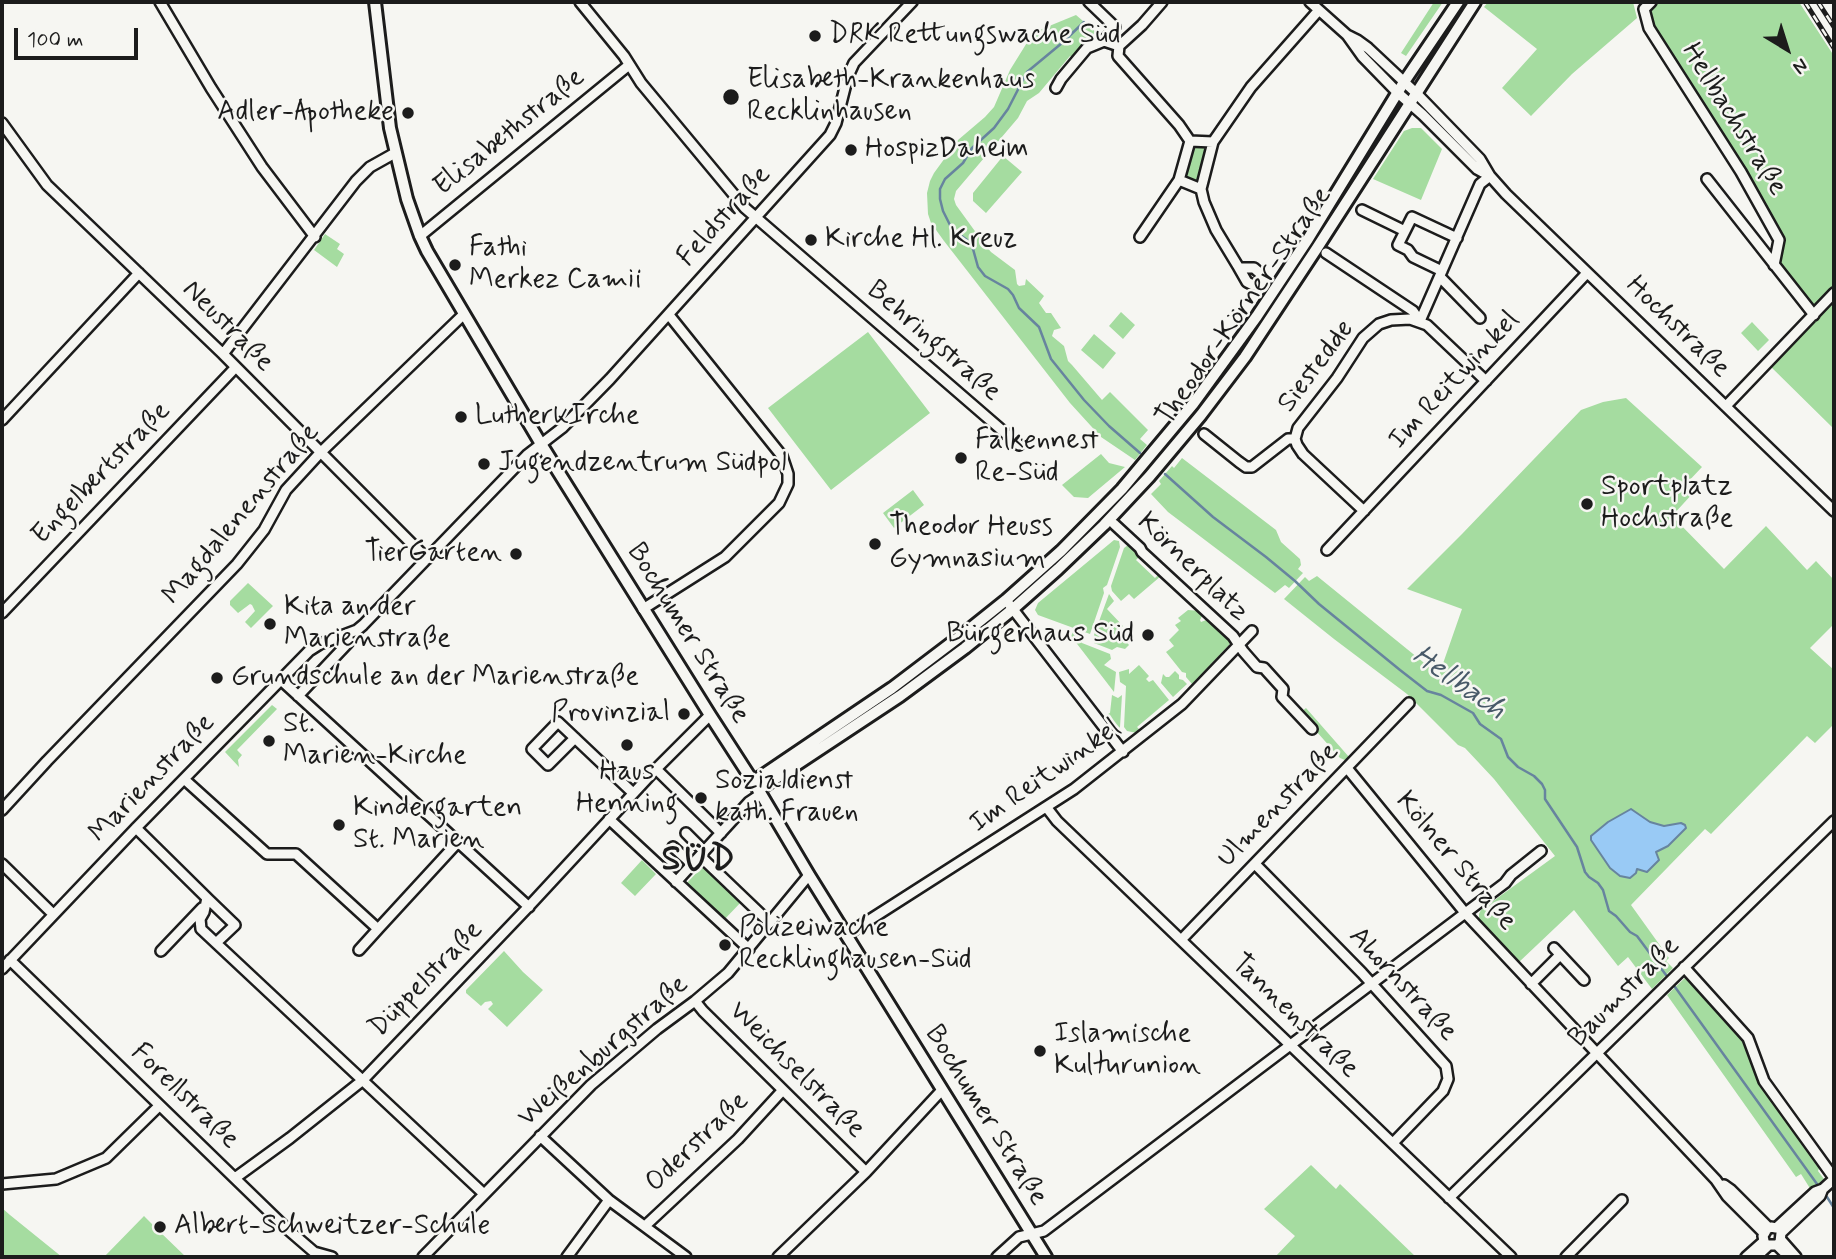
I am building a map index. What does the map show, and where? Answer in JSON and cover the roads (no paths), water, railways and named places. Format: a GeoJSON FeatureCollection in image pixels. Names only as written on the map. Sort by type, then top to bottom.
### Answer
{"type":"FeatureCollection","features":[{"type":"Feature","properties":{"kind":"main road","name":"Bochumer Straße"},"geometry":{"type":"LineString","coordinates":[[375,2],[390,128],[407,199],[420,236],[463,315],[541,444],[1046,1257]]}},
{"type":"Feature","properties":{"kind":"main road","name":"Theodor-Körner-Straße"},"geometry":{"type":"LineString","coordinates":[[1009,605],[1122,489],[1194,404],[1275,289],[1404,82],[1458,2]]}},
{"type":"Feature","properties":{"kind":"main road","name":"Theodor-Körner-Straße"},"geometry":{"type":"LineString","coordinates":[[757,789],[834,728],[956,655],[1009,605],[1104,525],[1166,458],[1237,368],[1270,320],[1475,2]]}},
{"type":"Feature","properties":{"kind":"street"},"geometry":{"type":"LineString","coordinates":[[160,2],[262,167],[315,237]]}},
{"type":"Feature","properties":{"kind":"street","name":"Behringstraße"},"geometry":{"type":"LineString","coordinates":[[580,2],[624,55],[641,83],[745,208],[1018,446]]}},
{"type":"Feature","properties":{"kind":"street","name":"Feldstraße"},"geometry":{"type":"LineString","coordinates":[[541,444],[586,404],[830,135],[853,63],[912,2]]}},
{"type":"Feature","properties":{"kind":"street"},"geometry":{"type":"LineString","coordinates":[[1056,88],[1087,48],[1104,41],[1115,27],[1089,2]]}},
{"type":"Feature","properties":{"kind":"street"},"geometry":{"type":"LineString","coordinates":[[1162,2],[1119,46],[1118,56],[1190,141]]}},
{"type":"Feature","properties":{"kind":"street","name":"Hochstraße"},"geometry":{"type":"LineString","coordinates":[[1310,2],[1347,35],[1362,56],[1409,104],[1478,169],[1490,176]]}},
{"type":"Feature","properties":{"kind":"street","name":"Hellbachstraße"},"geometry":{"type":"LineString","coordinates":[[1651,2],[1644,9],[1648,28],[1735,162],[1779,240],[1774,265]]}},
{"type":"Feature","properties":{"kind":"street"},"geometry":{"type":"LineString","coordinates":[[1239,268],[1216,230],[1201,189],[1213,142],[1251,87],[1319,10]]}},
{"type":"Feature","properties":{"kind":"street","name":"Hochstraße"},"geometry":{"type":"LineString","coordinates":[[1347,35],[1368,48],[1416,93],[1480,159],[1490,176],[1587,273],[1834,510]]}},
{"type":"Feature","properties":{"kind":"street"},"geometry":{"type":"LineString","coordinates":[[1104,41],[1119,46]]}},
{"type":"Feature","properties":{"kind":"street","name":"Elisabethstraße"},"geometry":{"type":"LineString","coordinates":[[420,236],[629,65]]}},
{"type":"Feature","properties":{"kind":"street","name":"Neustraße"},"geometry":{"type":"LineString","coordinates":[[2,123],[47,185],[223,354],[426,559]]}},
{"type":"Feature","properties":{"kind":"street"},"geometry":{"type":"LineString","coordinates":[[1190,141],[1213,142]]}},
{"type":"Feature","properties":{"kind":"street"},"geometry":{"type":"LineString","coordinates":[[1140,237],[1179,180],[1190,141]]}},
{"type":"Feature","properties":{"kind":"street"},"geometry":{"type":"LineString","coordinates":[[223,354],[356,181],[370,167],[395,153]]}},
{"type":"Feature","properties":{"kind":"street"},"geometry":{"type":"LineString","coordinates":[[1420,321],[1480,184],[1490,176]]}},
{"type":"Feature","properties":{"kind":"street"},"geometry":{"type":"LineString","coordinates":[[1707,178],[1814,314]]}},
{"type":"Feature","properties":{"kind":"street"},"geometry":{"type":"LineString","coordinates":[[1179,180],[1201,189]]}},
{"type":"Feature","properties":{"kind":"street"},"geometry":{"type":"LineString","coordinates":[[1362,210],[1405,231]]}},
{"type":"Feature","properties":{"kind":"street"},"geometry":{"type":"LineString","coordinates":[[1457,238],[1412,217],[1398,245],[1441,274],[1480,318]]}},
{"type":"Feature","properties":{"kind":"street"},"geometry":{"type":"LineString","coordinates":[[1326,253],[1413,311],[1420,321],[1434,330],[1486,381]]}},
{"type":"Feature","properties":{"kind":"street"},"geometry":{"type":"LineString","coordinates":[[2,420],[139,273]]}},
{"type":"Feature","properties":{"kind":"street","name":"Im Reitwinkel"},"geometry":{"type":"LineString","coordinates":[[1327,550],[1587,273]]}},
{"type":"Feature","properties":{"kind":"street"},"geometry":{"type":"LineString","coordinates":[[1726,406],[1834,293]]}},
{"type":"Feature","properties":{"kind":"street"},"geometry":{"type":"LineString","coordinates":[[643,609],[725,557],[779,503],[788,484],[782,456],[669,314]]}},
{"type":"Feature","properties":{"kind":"street","name":"Magdalenenstraße"},"geometry":{"type":"LineString","coordinates":[[2,810],[237,564],[264,530],[286,490],[320,453],[463,315]]}},
{"type":"Feature","properties":{"kind":"street","name":"Siestedde"},"geometry":{"type":"LineString","coordinates":[[1364,511],[1303,454],[1295,439],[1297,428],[1338,378],[1370,330],[1391,320],[1420,321]]}},
{"type":"Feature","properties":{"kind":"street","name":"Engelbertstraße"},"geometry":{"type":"LineString","coordinates":[[2,612],[236,367]]}},
{"type":"Feature","properties":{"kind":"street","name":"Siestedde"},"geometry":{"type":"LineString","coordinates":[[1204,433],[1246,467],[1252,467],[1288,439],[1295,439]]}},
{"type":"Feature","properties":{"kind":"street","name":"Marienstraße"},"geometry":{"type":"LineString","coordinates":[[2,969],[309,652],[320,644],[348,634],[363,625],[527,455],[541,444]]}},
{"type":"Feature","properties":{"kind":"street","name":"Körnerplatz"},"geometry":{"type":"LineString","coordinates":[[1114,524],[1239,644]]}},
{"type":"Feature","properties":{"kind":"street"},"geometry":{"type":"LineString","coordinates":[[1009,605],[1123,752]]}},
{"type":"Feature","properties":{"kind":"street","name":"Im Reitwinkel"},"geometry":{"type":"LineString","coordinates":[[846,935],[1074,789],[1182,704],[1252,631]]}},
{"type":"Feature","properties":{"kind":"street","name":"Marienstraße"},"geometry":{"type":"LineString","coordinates":[[298,696],[348,643],[348,634]]}},
{"type":"Feature","properties":{"kind":"street"},"geometry":{"type":"LineString","coordinates":[[1239,644],[1257,667],[1264,668],[1283,689],[1282,697],[1312,729]]}},
{"type":"Feature","properties":{"kind":"street"},"geometry":{"type":"LineString","coordinates":[[281,680],[529,906]]}},
{"type":"Feature","properties":{"kind":"street","name":"Ulmenstraße"},"geometry":{"type":"LineString","coordinates":[[1181,940],[1409,703]]}},
{"type":"Feature","properties":{"kind":"street","name":"Düppelstraße"},"geometry":{"type":"LineString","coordinates":[[235,1178],[363,1080],[710,715]]}},
{"type":"Feature","properties":{"kind":"street"},"geometry":{"type":"LineString","coordinates":[[575,738],[548,765],[531,749],[558,722],[575,738],[633,793]]}},
{"type":"Feature","properties":{"kind":"street","name":"Kölner Straße"},"geometry":{"type":"LineString","coordinates":[[1346,768],[1466,914],[1716,1180],[1727,1196],[1796,1257]]}},
{"type":"Feature","properties":{"kind":"street"},"geometry":{"type":"LineString","coordinates":[[656,769],[721,833]]}},
{"type":"Feature","properties":{"kind":"street"},"geometry":{"type":"LineString","coordinates":[[184,779],[267,854],[296,854],[378,929]]}},
{"type":"Feature","properties":{"kind":"street"},"geometry":{"type":"LineString","coordinates":[[676,882],[749,802],[757,789]]}},
{"type":"Feature","properties":{"kind":"street","name":"Tannenstraße"},"geometry":{"type":"LineString","coordinates":[[1047,808],[1057,821],[1511,1257]]}},
{"type":"Feature","properties":{"kind":"street"},"geometry":{"type":"LineString","coordinates":[[609,819],[749,949]]}},
{"type":"Feature","properties":{"kind":"street","name":"Baumstraße"},"geometry":{"type":"LineString","coordinates":[[1449,1198],[1834,821]]}},
{"type":"Feature","properties":{"kind":"street"},"geometry":{"type":"LineString","coordinates":[[136,828],[206,901],[235,925],[216,943]]}},
{"type":"Feature","properties":{"kind":"street"},"geometry":{"type":"LineString","coordinates":[[686,833],[707,863],[770,923]]}},
{"type":"Feature","properties":{"kind":"street"},"geometry":{"type":"LineString","coordinates":[[359,950],[458,842]]}},
{"type":"Feature","properties":{"kind":"street"},"geometry":{"type":"LineString","coordinates":[[673,847],[692,864]]}},
{"type":"Feature","properties":{"kind":"street"},"geometry":{"type":"LineString","coordinates":[[997,1257],[1019,1237],[1044,1231],[1466,914],[1541,851]]}},
{"type":"Feature","properties":{"kind":"street"},"geometry":{"type":"LineString","coordinates":[[2,864],[53,914]]}},
{"type":"Feature","properties":{"kind":"street","name":"Ahornstraße"},"geometry":{"type":"LineString","coordinates":[[1255,864],[1362,973],[1443,1061],[1448,1072],[1443,1091],[1393,1143]]}},
{"type":"Feature","properties":{"kind":"street","name":"Weißenburgstraße"},"geometry":{"type":"LineString","coordinates":[[423,1257],[590,1086],[657,1029],[718,983],[809,875]]}},
{"type":"Feature","properties":{"kind":"street"},"geometry":{"type":"LineString","coordinates":[[206,901],[199,925],[201,929],[484,1194]]}},
{"type":"Feature","properties":{"kind":"street"},"geometry":{"type":"LineString","coordinates":[[161,951],[206,901]]}},
{"type":"Feature","properties":{"kind":"street"},"geometry":{"type":"LineString","coordinates":[[1531,984],[1557,952],[1584,980]]}},
{"type":"Feature","properties":{"kind":"street","name":"Forellstraße"},"geometry":{"type":"LineString","coordinates":[[10,960],[285,1227],[314,1252],[332,1257]]}},
{"type":"Feature","properties":{"kind":"street"},"geometry":{"type":"LineString","coordinates":[[1684,967],[1748,1038],[1764,1081],[1834,1179],[1823,1189],[1820,1196],[1746,1257]]}},
{"type":"Feature","properties":{"kind":"street","name":"Weichselstraße"},"geometry":{"type":"LineString","coordinates":[[695,1001],[866,1172]]}},
{"type":"Feature","properties":{"kind":"street","name":"Oderstraße"},"geometry":{"type":"LineString","coordinates":[[645,1226],[738,1139],[782,1090]]}},
{"type":"Feature","properties":{"kind":"street"},"geometry":{"type":"LineString","coordinates":[[778,1257],[866,1172],[942,1090]]}},
{"type":"Feature","properties":{"kind":"street"},"geometry":{"type":"LineString","coordinates":[[2,1184],[57,1179],[106,1158],[159,1106]]}},
{"type":"Feature","properties":{"kind":"street"},"geometry":{"type":"LineString","coordinates":[[540,1136],[609,1200],[686,1257]]}},
{"type":"Feature","properties":{"kind":"street"},"geometry":{"type":"LineString","coordinates":[[567,1257],[609,1200]]}},
{"type":"Feature","properties":{"kind":"street"},"geometry":{"type":"LineString","coordinates":[[1566,1257],[1622,1200]]}},
{"type":"Feature","properties":{"kind":"street"},"geometry":{"type":"LineString","coordinates":[[1756,1257],[1773,1237]]}},
{"type":"Feature","properties":{"kind":"street","name":"Kölner Straße"},"geometry":{"type":"LineString","coordinates":[[1773,1237],[1789,1257]]}},
{"type":"Feature","properties":{"kind":"water"},"geometry":{"type":"Polygon","coordinates":[[[1631,809],[1650,822],[1664,826],[1681,823],[1686,828],[1668,846],[1656,852],[1659,860],[1647,872],[1637,869],[1630,878],[1620,876],[1610,868],[1591,836],[1631,809]]]}},
{"type":"Feature","properties":{"kind":"waterway","name":"Hellbach"},"geometry":{"type":"LineString","coordinates":[[1084,22],[1027,72],[1008,109],[994,128],[945,179],[940,189],[940,199],[952,229],[967,240],[973,249],[978,267],[985,276],[1008,289],[1019,308],[1039,327],[1051,359],[1084,400],[1140,453]]}},
{"type":"Feature","properties":{"kind":"waterway","name":"Hellbach"},"geometry":{"type":"LineString","coordinates":[[1165,474],[1213,517],[1266,557],[1400,670],[1427,691],[1441,695],[1473,713],[1480,724],[1501,739],[1508,757],[1542,784],[1545,799],[1577,847],[1585,872],[1603,890],[1609,911],[1637,936],[1666,975]]}},
{"type":"Feature","properties":{"kind":"waterway","name":"Hellbach"},"geometry":{"type":"LineString","coordinates":[[1675,987],[1817,1184]]}},
{"type":"Feature","properties":{"kind":"waterway","name":"Hellbach"},"geometry":{"type":"LineString","coordinates":[[1827,1197],[1834,1208]]}},
{"type":"Feature","properties":{"kind":"railway"},"geometry":{"type":"LineString","coordinates":[[1805,2],[1834,48]]}},
{"type":"Feature","properties":{"kind":"railway"},"geometry":{"type":"LineString","coordinates":[[1818,2],[1834,27]]}},
{"type":"Feature","properties":{"kind":"place","name":"DRK Rettungswache Süd"},"geometry":{"type":"Point","coordinates":[815,36]}},
{"type":"Feature","properties":{"kind":"place","name":"Elisabeth-Krankenhaus Recklinhausen"},"geometry":{"type":"Point","coordinates":[731,97]}},
{"type":"Feature","properties":{"kind":"place","name":"Adler-Apotheke"},"geometry":{"type":"Point","coordinates":[408,113]}},
{"type":"Feature","properties":{"kind":"place","name":"HospizDaheim"},"geometry":{"type":"Point","coordinates":[851,150]}},
{"type":"Feature","properties":{"kind":"place","name":"Kirche Hl. Kreuz"},"geometry":{"type":"Point","coordinates":[811,240]}},
{"type":"Feature","properties":{"kind":"place","name":"Fathi Merkez Camii"},"geometry":{"type":"Point","coordinates":[455,265]}},
{"type":"Feature","properties":{"kind":"place","name":"LutherkIrche"},"geometry":{"type":"Point","coordinates":[461,417]}},
{"type":"Feature","properties":{"kind":"place","name":"Falkennest Re-Süd"},"geometry":{"type":"Point","coordinates":[961,458]}},
{"type":"Feature","properties":{"kind":"place","name":"Jugendzentrum Südpol"},"geometry":{"type":"Point","coordinates":[484,464]}},
{"type":"Feature","properties":{"kind":"place","name":"Sportplatz Hochstraße"},"geometry":{"type":"Point","coordinates":[1587,504]}},
{"type":"Feature","properties":{"kind":"place","name":"Theodor Heuss Gymnasium"},"geometry":{"type":"Point","coordinates":[875,544]}},
{"type":"Feature","properties":{"kind":"place","name":"TierGarten"},"geometry":{"type":"Point","coordinates":[516,554]}},
{"type":"Feature","properties":{"kind":"place","name":"Kita an der Marienstraße"},"geometry":{"type":"Point","coordinates":[270,624]}},
{"type":"Feature","properties":{"kind":"place","name":"Bürgerhaus Süd"},"geometry":{"type":"Point","coordinates":[1148,635]}},
{"type":"Feature","properties":{"kind":"place","name":"Grundschule an der Marienstraße"},"geometry":{"type":"Point","coordinates":[217,678]}},
{"type":"Feature","properties":{"kind":"place","name":"Provinzial"},"geometry":{"type":"Point","coordinates":[684,714]}},
{"type":"Feature","properties":{"kind":"place","name":"St. Marien-Kirche"},"geometry":{"type":"Point","coordinates":[269,741]}},
{"type":"Feature","properties":{"kind":"place","name":"Haus Henning"},"geometry":{"type":"Point","coordinates":[627,745]}},
{"type":"Feature","properties":{"kind":"place","name":"Sozialdienst kath. Frauen"},"geometry":{"type":"Point","coordinates":[701,798]}},
{"type":"Feature","properties":{"kind":"place","name":"Kindergarten St. Marien"},"geometry":{"type":"Point","coordinates":[339,825]}},
{"type":"Feature","properties":{"kind":"place","name":"Polizeiwache Recklinghausen-Süd"},"geometry":{"type":"Point","coordinates":[725,945]}},
{"type":"Feature","properties":{"kind":"place","name":"Islamische Kulturunion"},"geometry":{"type":"Point","coordinates":[1040,1051]}},
{"type":"Feature","properties":{"kind":"place","name":"Albert-Schweitzer-Schule"},"geometry":{"type":"Point","coordinates":[160,1227]}},
{"type":"Feature","properties":{"kind":"district","name":"SÜD"},"geometry":{"type":"Point","coordinates":[699,862]}}]}
